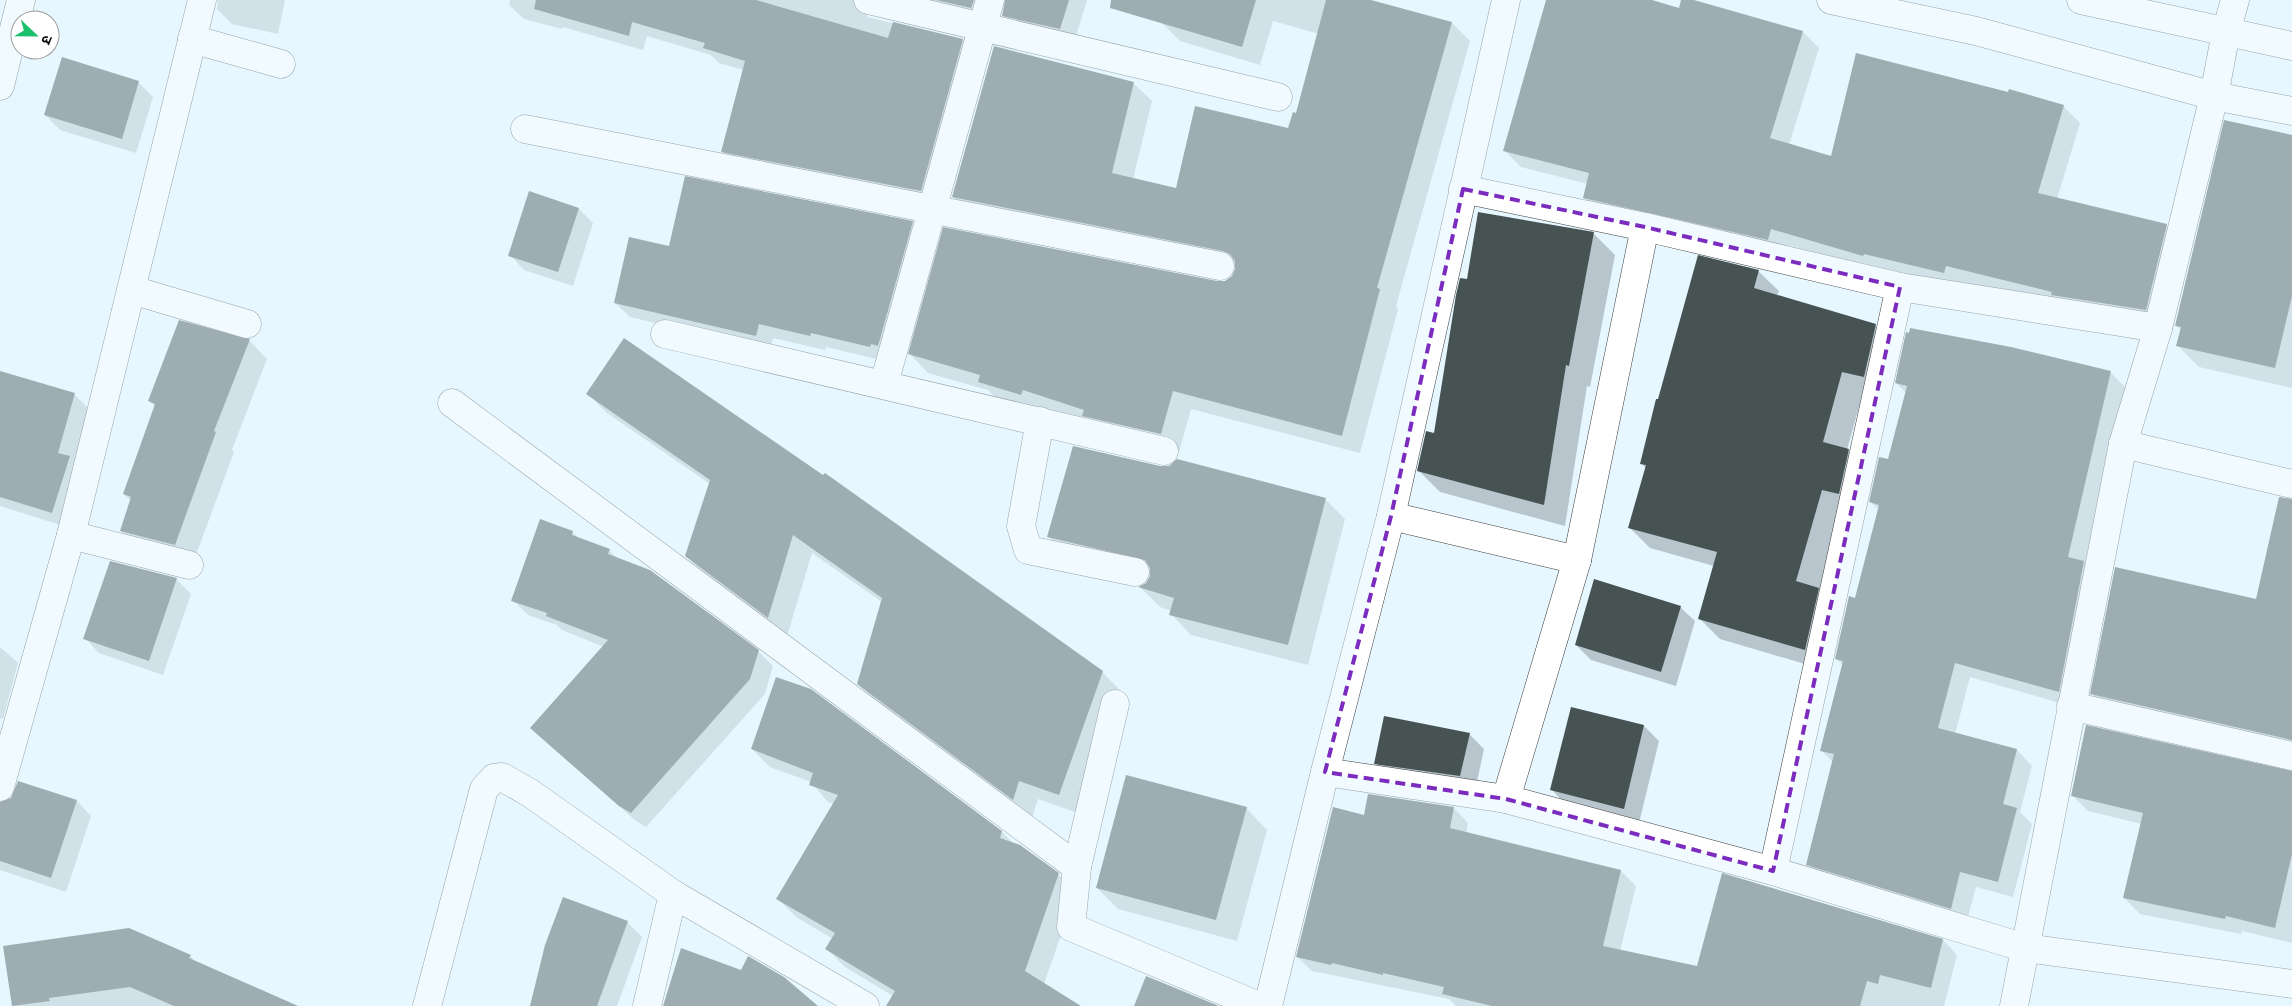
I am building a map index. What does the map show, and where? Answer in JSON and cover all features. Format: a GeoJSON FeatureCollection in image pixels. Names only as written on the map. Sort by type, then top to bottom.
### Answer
{"type":"FeatureCollection","features":[{"type":"Feature","properties":{"kind":"street"},"geometry":{"type":"LineString","coordinates":[[0,86],[21,0]]}},
{"type":"Feature","properties":{"kind":"street"},"geometry":{"type":"LineString","coordinates":[[0,787],[71,535],[202,0]]}},
{"type":"Feature","properties":{"kind":"street"},"geometry":{"type":"LineString","coordinates":[[868,0],[984,26],[1278,98]]}},
{"type":"Feature","properties":{"kind":"street"},"geometry":{"type":"LineString","coordinates":[[884,384],[934,209],[990,0]]}},
{"type":"Feature","properties":{"kind":"street"},"geometry":{"type":"LineString","coordinates":[[1268,1006],[1325,772],[1391,516],[1506,0]]}},
{"type":"Feature","properties":{"kind":"street"},"geometry":{"type":"LineString","coordinates":[[1831,0],[1976,31],[2214,96],[2292,111]]}},
{"type":"Feature","properties":{"kind":"street"},"geometry":{"type":"LineString","coordinates":[[2081,0],[2292,46]]}},
{"type":"Feature","properties":{"kind":"street"},"geometry":{"type":"LineString","coordinates":[[2014,1006],[2070,706],[2123,444],[2158,328],[2235,0]]}},
{"type":"Feature","properties":{"kind":"street"},"geometry":{"type":"LineString","coordinates":[[192,40],[280,64]]}},
{"type":"Feature","properties":{"kind":"street"},"geometry":{"type":"LineString","coordinates":[[525,130],[1220,266]]}},
{"type":"Feature","properties":{"kind":"street"},"geometry":{"type":"LineString","coordinates":[[1463,189],[1645,227],[1900,287],[2158,328]]}},
{"type":"Feature","properties":{"kind":"street"},"geometry":{"type":"LineString","coordinates":[[1506,798],[1577,560],[1645,227]]}},
{"type":"Feature","properties":{"kind":"street"},"geometry":{"type":"LineString","coordinates":[[1773,871],[1900,287]]}},
{"type":"Feature","properties":{"kind":"street"},"geometry":{"type":"LineString","coordinates":[[132,290],[247,324]]}},
{"type":"Feature","properties":{"kind":"street"},"geometry":{"type":"LineString","coordinates":[[665,334],[1164,451]]}},
{"type":"Feature","properties":{"kind":"street"},"geometry":{"type":"LineString","coordinates":[[452,403],[1077,867]]}},
{"type":"Feature","properties":{"kind":"street"},"geometry":{"type":"LineString","coordinates":[[1040,421],[1021,526],[1028,550],[1135,572]]}},
{"type":"Feature","properties":{"kind":"street"},"geometry":{"type":"LineString","coordinates":[[2123,444],[2292,484]]}},
{"type":"Feature","properties":{"kind":"street"},"geometry":{"type":"LineString","coordinates":[[1391,516],[1577,560]]}},
{"type":"Feature","properties":{"kind":"street"},"geometry":{"type":"LineString","coordinates":[[71,535],[189,565]]}},
{"type":"Feature","properties":{"kind":"street"},"geometry":{"type":"LineString","coordinates":[[1115,704],[1077,867],[1071,927],[1259,1006]]}},
{"type":"Feature","properties":{"kind":"street"},"geometry":{"type":"LineString","coordinates":[[2070,706],[2292,756]]}},
{"type":"Feature","properties":{"kind":"street"},"geometry":{"type":"LineString","coordinates":[[1325,772],[1506,798],[1773,871],[2025,948],[2292,984]]}},
{"type":"Feature","properties":{"kind":"street"},"geometry":{"type":"LineString","coordinates":[[427,1006],[484,789],[494,778],[502,777],[516,784],[673,894],[849,1002]]}},
{"type":"Feature","properties":{"kind":"street"},"geometry":{"type":"LineString","coordinates":[[647,1006],[673,894]]}},
{"type":"Feature","properties":{"kind":"highlighted area"},"geometry":{"type":"Polygon","coordinates":[[[1463,189],[1645,227],[1900,287],[1773,871],[1506,799],[1325,772],[1391,516],[1463,189]]]}},
{"type":"Feature","properties":{"kind":"building"},"geometry":{"type":"Polygon","coordinates":[[[536,0],[756,0],[888,38],[893,22],[963,39],[921,191],[721,152],[745,61],[703,48],[705,43],[632,22],[629,36],[534,9],[536,0]]]}},
{"type":"Feature","properties":{"kind":"building"},"geometry":{"type":"Polygon","coordinates":[[[936,0],[974,0],[971,8],[936,0]]]}},
{"type":"Feature","properties":{"kind":"building"},"geometry":{"type":"Polygon","coordinates":[[[1005,0],[1069,0],[1060,29],[1002,16],[1005,0]]]}},
{"type":"Feature","properties":{"kind":"building"},"geometry":{"type":"Polygon","coordinates":[[[1111,0],[1256,0],[1242,47],[1110,8],[1111,0]]]}},
{"type":"Feature","properties":{"kind":"building"},"geometry":{"type":"Polygon","coordinates":[[[1326,0],[1371,0],[1452,22],[1377,288],[1380,289],[1342,436],[1173,391],[1161,434],[1082,416],[1084,410],[1023,390],[1021,395],[978,382],[980,375],[908,354],[943,227],[1217,281],[1225,281],[1232,276],[1235,269],[1235,261],[1230,254],[1223,251],[952,197],[994,46],[1134,82],[1112,173],[1176,188],[1195,106],[1288,128],[1293,112],[1296,113],[1326,0]]]}},
{"type":"Feature","properties":{"kind":"building"},"geometry":{"type":"Polygon","coordinates":[[[1546,0],[1652,0],[1679,8],[1681,0],[1694,0],[1803,31],[1770,138],[1831,156],[1856,53],[2008,92],[2009,89],[2064,105],[2038,193],[2167,224],[2146,310],[2051,295],[2052,292],[1946,266],[1944,273],[1864,254],[1863,256],[1771,229],[1768,240],[1583,198],[1589,173],[1503,151],[1546,0]]]}},
{"type":"Feature","properties":{"kind":"building"},"geometry":{"type":"Polygon","coordinates":[[[62,57],[139,81],[122,139],[44,115],[62,57]]]}},
{"type":"Feature","properties":{"kind":"building"},"geometry":{"type":"Polygon","coordinates":[[[2224,120],[2292,135],[2292,296],[2275,368],[2176,346],[2181,327],[2175,326],[2224,120]]]}},
{"type":"Feature","properties":{"kind":"building"},"geometry":{"type":"Polygon","coordinates":[[[685,176],[913,221],[878,346],[871,344],[870,347],[811,333],[810,336],[759,324],[756,336],[614,303],[629,237],[669,246],[685,176]]]}},
{"type":"Feature","properties":{"kind":"building"},"geometry":{"type":"Polygon","coordinates":[[[529,191],[579,208],[558,272],[508,256],[529,191]]]}},
{"type":"Feature","properties":{"kind":"building"},"geometry":{"type":"Polygon","coordinates":[[[1478,212],[1594,232],[1569,366],[1566,365],[1544,505],[1417,471],[1426,431],[1434,433],[1456,295],[1460,278],[1467,279],[1478,212]]]}},
{"type":"Feature","properties":{"kind":"building"},"geometry":{"type":"Polygon","coordinates":[[[1698,255],[1759,270],[1754,288],[1876,324],[1864,377],[1842,372],[1823,442],[1849,449],[1839,494],[1822,490],[1796,581],[1819,588],[1805,650],[1698,619],[1717,552],[1628,528],[1646,465],[1640,464],[1656,399],[1658,399],[1698,255]]]}},
{"type":"Feature","properties":{"kind":"building"},"geometry":{"type":"Polygon","coordinates":[[[179,320],[250,339],[214,431],[216,432],[175,545],[120,531],[131,497],[123,494],[155,404],[148,401],[179,320]]]}},
{"type":"Feature","properties":{"kind":"building"},"geometry":{"type":"Polygon","coordinates":[[[1910,328],[2011,347],[2111,371],[2068,557],[2084,561],[2059,692],[1955,663],[1938,728],[2017,749],[2003,804],[2017,808],[1998,882],[1960,872],[1951,909],[1806,865],[1834,754],[1820,751],[1843,661],[1835,659],[1849,596],[1855,598],[1879,505],[1869,502],[1879,457],[1888,459],[1907,386],[1895,383],[1906,332],[1909,333],[1910,328]]]}},
{"type":"Feature","properties":{"kind":"building"},"geometry":{"type":"Polygon","coordinates":[[[624,338],[823,475],[825,473],[1103,671],[1059,795],[1019,781],[1013,800],[857,684],[882,598],[793,535],[768,618],[685,556],[710,480],[586,394],[624,338]]]}},
{"type":"Feature","properties":{"kind":"building"},"geometry":{"type":"Polygon","coordinates":[[[0,371],[75,393],[58,453],[70,456],[52,513],[0,497],[0,371]]]}},
{"type":"Feature","properties":{"kind":"building"},"geometry":{"type":"Polygon","coordinates":[[[1073,446],[1160,466],[1169,466],[1177,459],[1326,498],[1288,645],[1169,615],[1174,598],[1138,587],[1146,583],[1150,576],[1150,568],[1145,560],[1047,537],[1073,446]]]}},
{"type":"Feature","properties":{"kind":"building"},"geometry":{"type":"Polygon","coordinates":[[[2279,497],[2292,499],[2292,740],[2090,694],[2115,567],[2256,599],[2279,497]]]}},
{"type":"Feature","properties":{"kind":"building"},"geometry":{"type":"Polygon","coordinates":[[[540,519],[573,531],[572,535],[610,549],[608,554],[650,570],[759,650],[750,679],[631,813],[619,806],[530,728],[608,640],[546,616],[547,613],[511,601],[540,519]]]}},
{"type":"Feature","properties":{"kind":"building"},"geometry":{"type":"Polygon","coordinates":[[[110,561],[177,578],[149,661],[83,639],[110,561]]]}},
{"type":"Feature","properties":{"kind":"building"},"geometry":{"type":"Polygon","coordinates":[[[1594,579],[1681,606],[1661,672],[1575,645],[1594,579]]]}},
{"type":"Feature","properties":{"kind":"building"},"geometry":{"type":"Polygon","coordinates":[[[776,677],[811,689],[1002,831],[1000,838],[1020,845],[1059,873],[1025,971],[1081,1006],[886,1006],[895,991],[825,949],[835,933],[776,899],[838,795],[809,785],[813,773],[751,749],[776,677]]]}},
{"type":"Feature","properties":{"kind":"building"},"geometry":{"type":"Polygon","coordinates":[[[1571,707],[1644,725],[1624,809],[1550,790],[1571,707]]]}},
{"type":"Feature","properties":{"kind":"building"},"geometry":{"type":"Polygon","coordinates":[[[1384,716],[1470,733],[1460,776],[1374,764],[1384,716]]]}},
{"type":"Feature","properties":{"kind":"building"},"geometry":{"type":"Polygon","coordinates":[[[2086,725],[2292,771],[2292,854],[2275,928],[2226,916],[2225,919],[2123,898],[2143,813],[2071,796],[2086,725]]]}},
{"type":"Feature","properties":{"kind":"building"},"geometry":{"type":"Polygon","coordinates":[[[1126,775],[1247,807],[1216,920],[1096,888],[1126,775]]]}},
{"type":"Feature","properties":{"kind":"building"},"geometry":{"type":"Polygon","coordinates":[[[18,781],[77,800],[51,878],[0,861],[0,802],[11,798],[18,781]]]}},
{"type":"Feature","properties":{"kind":"building"},"geometry":{"type":"Polygon","coordinates":[[[1368,794],[1454,807],[1450,828],[1621,870],[1603,946],[1697,966],[1722,873],[1943,939],[1931,988],[1880,975],[1878,984],[1867,981],[1860,1006],[1492,1006],[1442,994],[1444,987],[1383,973],[1383,975],[1296,957],[1333,807],[1364,815],[1368,794]]]}},
{"type":"Feature","properties":{"kind":"building"},"geometry":{"type":"Polygon","coordinates":[[[563,897],[628,921],[597,1006],[530,1006],[545,945],[563,897]]]}},
{"type":"Feature","properties":{"kind":"building"},"geometry":{"type":"Polygon","coordinates":[[[129,928],[191,955],[189,958],[298,1006],[174,1006],[130,987],[49,998],[50,1001],[12,1006],[3,946],[129,928]]]}},
{"type":"Feature","properties":{"kind":"building"},"geometry":{"type":"Polygon","coordinates":[[[681,948],[741,970],[748,956],[784,977],[818,1006],[663,1006],[681,948]]]}},
{"type":"Feature","properties":{"kind":"building"},"geometry":{"type":"Polygon","coordinates":[[[1146,976],[1219,1006],[1134,1006],[1146,976]]]}}]}
